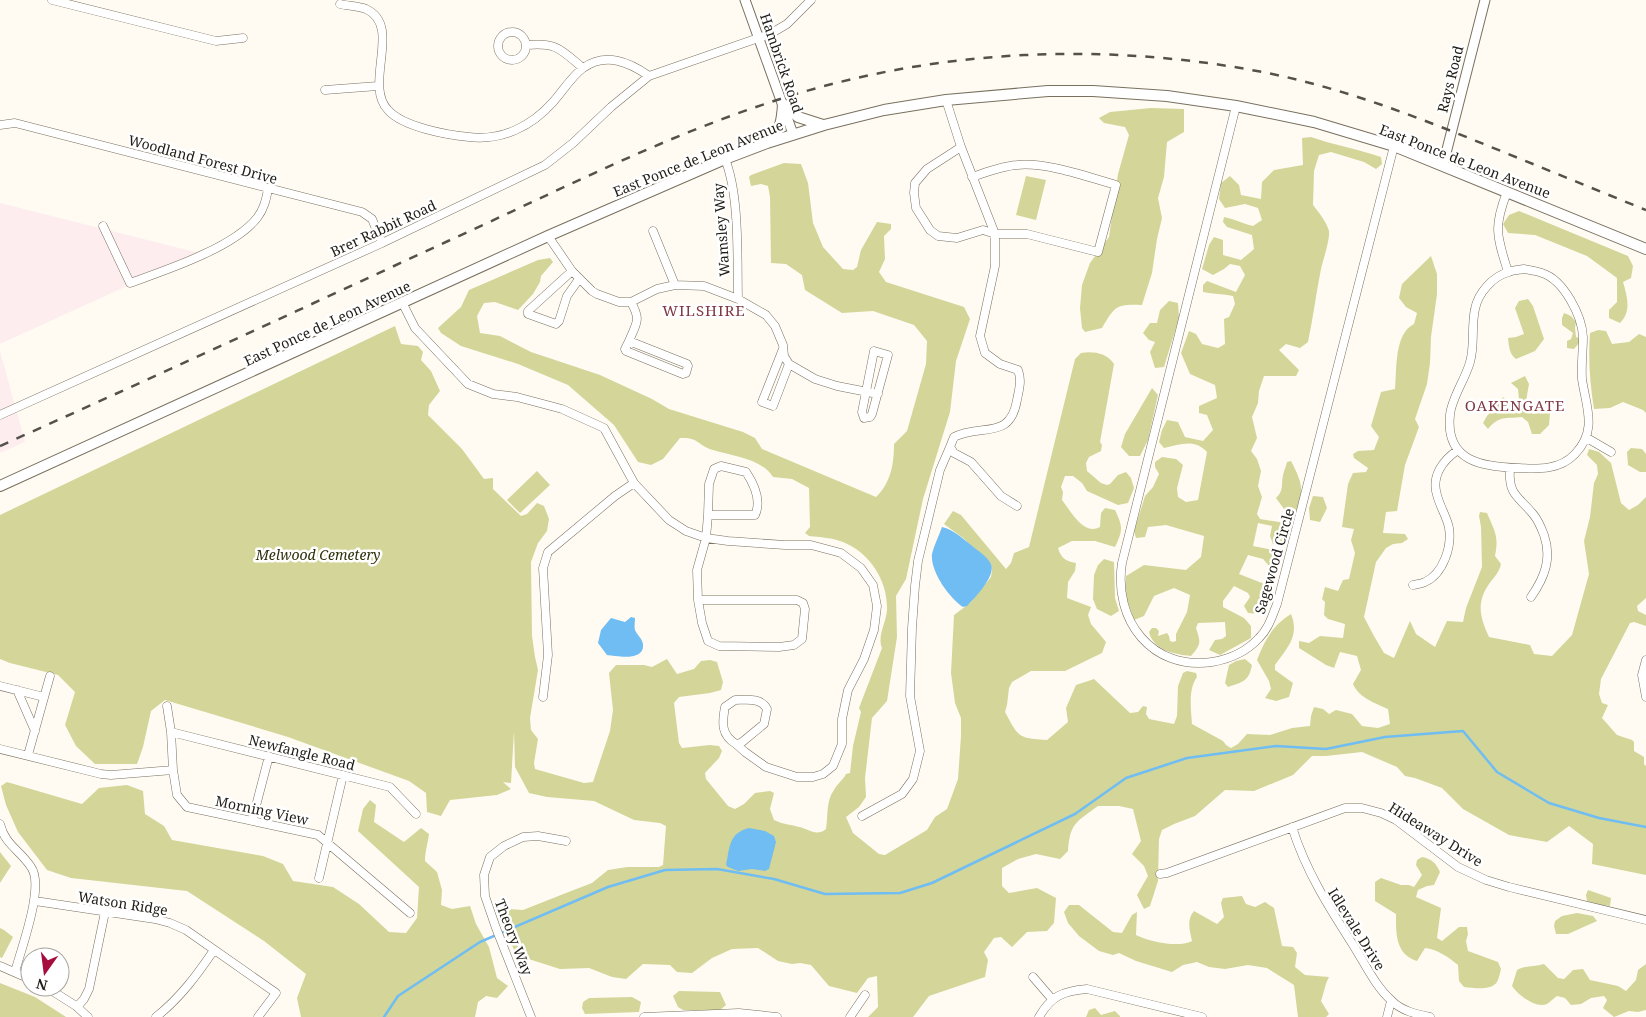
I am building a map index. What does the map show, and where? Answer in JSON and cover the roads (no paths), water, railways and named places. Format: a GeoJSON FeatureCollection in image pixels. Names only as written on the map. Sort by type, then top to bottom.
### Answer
{"type":"FeatureCollection","features":[{"type":"Feature","properties":{"kind":"main road","name":"East Ponce de Leon Avenue"},"geometry":{"type":"LineString","coordinates":[[0,486],[403,304],[548,236],[725,159],[793,134],[824,125],[884,110],[946,100],[1048,91],[1093,91],[1168,96],[1236,106],[1314,122],[1394,146],[1646,249]]}},
{"type":"Feature","properties":{"kind":"main road"},"geometry":{"type":"LineString","coordinates":[[783,104],[798,117],[824,125]]}},
{"type":"Feature","properties":{"kind":"main road"},"geometry":{"type":"LineString","coordinates":[[767,143],[775,136],[781,126],[783,104]]}},
{"type":"Feature","properties":{"kind":"street"},"geometry":{"type":"LineString","coordinates":[[52,0],[216,40],[243,38]]}},
{"type":"Feature","properties":{"kind":"street","name":"Hambrick Road"},"geometry":{"type":"LineString","coordinates":[[745,0],[793,134]]}},
{"type":"Feature","properties":{"kind":"street","name":"Brer Rabbit Road"},"geometry":{"type":"LineString","coordinates":[[0,415],[382,243],[545,164],[573,143],[610,107],[649,76],[770,34],[787,24],[811,0]]}},
{"type":"Feature","properties":{"kind":"street","name":"Rays Road"},"geometry":{"type":"LineString","coordinates":[[1443,165],[1485,0]]}},
{"type":"Feature","properties":{"kind":"street"},"geometry":{"type":"LineString","coordinates":[[340,4],[365,8],[375,15],[382,26],[378,86],[386,110],[409,123],[430,129],[470,137],[496,138],[518,130],[535,119],[553,103],[583,68],[596,61],[614,59],[634,66],[649,76]]}},
{"type":"Feature","properties":{"kind":"street"},"geometry":{"type":"LineString","coordinates":[[526,45],[541,44],[558,48],[583,68]]}},
{"type":"Feature","properties":{"kind":"street"},"geometry":{"type":"LineString","coordinates":[[325,90],[378,86]]}},
{"type":"Feature","properties":{"kind":"street"},"geometry":{"type":"LineString","coordinates":[[862,816],[902,794],[913,780],[920,751],[910,696],[912,628],[918,561],[940,470],[954,437],[964,432],[995,429],[1007,424],[1015,414],[1021,379],[1018,370],[1000,364],[985,354],[980,336],[995,266],[995,234],[961,147],[946,100]]}},
{"type":"Feature","properties":{"kind":"street","name":"Sagewood Circle"},"geometry":{"type":"LineString","coordinates":[[1236,106],[1119,578],[1122,602],[1127,618],[1137,633],[1150,646],[1178,660],[1200,664],[1223,660],[1242,652],[1259,638],[1268,627],[1277,604],[1394,146]]}},
{"type":"Feature","properties":{"kind":"street","name":"Woodland Forest Drive"},"geometry":{"type":"LineString","coordinates":[[0,125],[15,123],[362,212],[372,219],[382,243]]}},
{"type":"Feature","properties":{"kind":"street"},"geometry":{"type":"LineString","coordinates":[[961,147],[927,169],[915,183],[916,208],[930,230],[938,236],[957,238],[983,230],[995,234],[1027,234],[1098,252],[1116,186],[1035,164],[1016,165],[972,177]]}},
{"type":"Feature","properties":{"kind":"street","name":"Wamsley Way"},"geometry":{"type":"LineString","coordinates":[[725,159],[733,190],[738,300]]}},
{"type":"Feature","properties":{"kind":"street"},"geometry":{"type":"LineString","coordinates":[[103,226],[130,283],[178,266],[224,244],[245,230],[257,218],[265,205],[268,189]]}},
{"type":"Feature","properties":{"kind":"street"},"geometry":{"type":"LineString","coordinates":[[1506,192],[1497,221],[1497,236],[1508,272]]}},
{"type":"Feature","properties":{"kind":"street"},"geometry":{"type":"LineString","coordinates":[[653,231],[675,285]]}},
{"type":"Feature","properties":{"kind":"street"},"geometry":{"type":"LineString","coordinates":[[548,236],[572,271],[597,294],[620,302],[630,302],[657,289],[675,285],[704,286],[738,300],[766,315],[776,326],[788,364],[815,379],[837,386],[878,394]]}},
{"type":"Feature","properties":{"kind":"street"},"geometry":{"type":"LineString","coordinates":[[1524,269],[1543,273],[1554,280],[1565,292],[1574,307],[1583,336],[1582,378],[1590,420],[1587,438],[1575,455],[1557,466],[1542,469],[1510,468],[1477,463],[1468,459],[1458,450],[1450,433],[1450,413],[1470,364],[1473,350],[1475,309],[1485,288],[1508,272],[1524,269]]}},
{"type":"Feature","properties":{"kind":"street"},"geometry":{"type":"LineString","coordinates":[[572,271],[528,311],[528,314],[556,324],[567,296],[579,279]]}},
{"type":"Feature","properties":{"kind":"street"},"geometry":{"type":"LineString","coordinates":[[629,341],[687,364],[686,373],[683,374],[626,351],[625,349],[638,319],[638,314],[630,302]]}},
{"type":"Feature","properties":{"kind":"street"},"geometry":{"type":"LineString","coordinates":[[403,304],[415,328],[468,384],[493,394],[517,397],[562,409],[604,428],[634,483],[669,520],[686,531],[706,538],[785,545],[811,545],[841,553],[861,568],[873,585],[877,606],[874,630],[864,659],[847,696],[842,719],[842,744],[833,766],[823,774],[814,777],[797,776],[766,767],[729,740],[724,732],[722,722],[725,707],[734,700],[753,700],[764,703],[767,709],[764,724],[741,743],[736,744]]}},
{"type":"Feature","properties":{"kind":"street"},"geometry":{"type":"LineString","coordinates":[[783,350],[762,402],[773,406],[788,364]]}},
{"type":"Feature","properties":{"kind":"street"},"geometry":{"type":"LineString","coordinates":[[874,351],[888,355],[872,414],[870,417],[864,418],[862,412],[866,391],[874,351]]}},
{"type":"Feature","properties":{"kind":"street"},"geometry":{"type":"LineString","coordinates":[[1587,438],[1610,452]]}},
{"type":"Feature","properties":{"kind":"street"},"geometry":{"type":"LineString","coordinates":[[950,447],[954,453],[971,462],[1001,496],[1017,506]]}},
{"type":"Feature","properties":{"kind":"street"},"geometry":{"type":"LineString","coordinates":[[1413,585],[1425,582],[1434,576],[1448,551],[1450,540],[1449,528],[1436,495],[1435,486],[1439,469],[1450,455],[1458,450]]}},
{"type":"Feature","properties":{"kind":"street"},"geometry":{"type":"LineString","coordinates":[[698,600],[797,600],[803,603],[805,609],[802,640],[794,646],[779,647],[719,646],[708,641],[702,623],[698,600],[697,570],[706,538],[709,484],[714,469],[721,466],[746,472],[757,494],[757,510],[754,515],[708,515]]}},
{"type":"Feature","properties":{"kind":"street"},"geometry":{"type":"LineString","coordinates":[[1510,468],[1510,486],[1514,496],[1538,520],[1547,543],[1546,570],[1540,584],[1531,597]]}},
{"type":"Feature","properties":{"kind":"street"},"geometry":{"type":"LineString","coordinates":[[543,697],[548,655],[543,568],[548,552],[607,502],[634,483]]}},
{"type":"Feature","properties":{"kind":"street"},"geometry":{"type":"LineString","coordinates":[[1646,660],[1642,675],[1646,697]]}},
{"type":"Feature","properties":{"kind":"street"},"geometry":{"type":"LineString","coordinates":[[28,755],[50,676]]}},
{"type":"Feature","properties":{"kind":"street"},"geometry":{"type":"LineString","coordinates":[[0,686],[44,697]]}},
{"type":"Feature","properties":{"kind":"street"},"geometry":{"type":"LineString","coordinates":[[17,690],[35,731]]}},
{"type":"Feature","properties":{"kind":"street","name":"Morning View"},"geometry":{"type":"LineString","coordinates":[[167,706],[177,794],[186,807],[318,835],[410,913]]}},
{"type":"Feature","properties":{"kind":"street","name":"Newfangle Road"},"geometry":{"type":"LineString","coordinates":[[171,732],[390,787],[416,814]]}},
{"type":"Feature","properties":{"kind":"street"},"geometry":{"type":"LineString","coordinates":[[0,749],[101,774],[111,775],[173,770]]}},
{"type":"Feature","properties":{"kind":"street"},"geometry":{"type":"LineString","coordinates":[[252,821],[269,756]]}},
{"type":"Feature","properties":{"kind":"street"},"geometry":{"type":"LineString","coordinates":[[319,878],[343,774]]}},
{"type":"Feature","properties":{"kind":"street","name":"Hideaway Drive"},"geometry":{"type":"LineString","coordinates":[[1160,874],[1345,808],[1362,808],[1381,813],[1396,820],[1458,866],[1486,880],[1646,920]]}},
{"type":"Feature","properties":{"kind":"street"},"geometry":{"type":"LineString","coordinates":[[0,824],[2,834],[31,867],[36,879],[35,901],[15,972]]}},
{"type":"Feature","properties":{"kind":"street","name":"Idlevale Drive"},"geometry":{"type":"LineString","coordinates":[[1292,827],[1301,854],[1321,895],[1376,984],[1398,1006],[1413,1013],[1430,1017]]}},
{"type":"Feature","properties":{"kind":"street","name":"Theory Way"},"geometry":{"type":"LineString","coordinates":[[531,1017],[503,948],[485,896],[484,875],[490,857],[504,846],[523,837],[538,836],[566,841]]}},
{"type":"Feature","properties":{"kind":"street","name":"Watson Ridge"},"geometry":{"type":"LineString","coordinates":[[35,901],[170,923],[186,930],[276,993],[258,1017]]}},
{"type":"Feature","properties":{"kind":"street"},"geometry":{"type":"LineString","coordinates":[[77,1007],[84,1000],[89,989],[105,912]]}},
{"type":"Feature","properties":{"kind":"street"},"geometry":{"type":"LineString","coordinates":[[156,1017],[178,998],[194,980],[214,950]]}},
{"type":"Feature","properties":{"kind":"street"},"geometry":{"type":"LineString","coordinates":[[0,966],[20,974]]}},
{"type":"Feature","properties":{"kind":"street"},"geometry":{"type":"LineString","coordinates":[[1033,977],[1052,1000]]}},
{"type":"Feature","properties":{"kind":"street"},"geometry":{"type":"LineString","coordinates":[[1039,1017],[1045,1006],[1052,1000],[1073,990],[1087,989],[1202,1017]]}},
{"type":"Feature","properties":{"kind":"street"},"geometry":{"type":"LineString","coordinates":[[850,1017],[865,995]]}},
{"type":"Feature","properties":{"kind":"street"},"geometry":{"type":"LineString","coordinates":[[62,997],[88,1017]]}},
{"type":"Feature","properties":{"kind":"street"},"geometry":{"type":"LineString","coordinates":[[1387,1017],[1391,1001]]}},
{"type":"Feature","properties":{"kind":"street"},"geometry":{"type":"LineString","coordinates":[[644,1017],[739,1013],[777,1017]]}},
{"type":"Feature","properties":{"kind":"water"},"geometry":{"type":"Polygon","coordinates":[[[942,527],[961,537],[985,556],[991,564],[992,569],[988,580],[967,606],[963,607],[952,597],[937,576],[934,568],[932,554],[942,527]]]}},
{"type":"Feature","properties":{"kind":"water"},"geometry":{"type":"Polygon","coordinates":[[[631,617],[635,618],[635,629],[643,644],[642,650],[635,656],[630,657],[607,655],[598,643],[601,630],[611,618],[625,622],[631,617]]]}},
{"type":"Feature","properties":{"kind":"water"},"geometry":{"type":"Polygon","coordinates":[[[749,828],[765,831],[774,836],[776,842],[769,869],[765,871],[752,869],[738,871],[726,865],[734,837],[742,830],[749,828]]]}},
{"type":"Feature","properties":{"kind":"waterway"},"geometry":{"type":"LineString","coordinates":[[384,1017],[398,996],[480,942],[608,887],[665,870],[717,869],[774,879],[825,894],[900,893],[932,883],[1075,814],[1126,778],[1187,758],[1276,746],[1326,749],[1385,737],[1463,731],[1497,772],[1549,803],[1599,818],[1646,827]]}},
{"type":"Feature","properties":{"kind":"railway"},"geometry":{"type":"LineString","coordinates":[[0,446],[608,167],[689,132],[771,102],[830,85],[890,71],[951,61],[1012,56],[1074,54],[1135,56],[1196,62],[1287,77],[1347,93],[1405,113],[1646,210]]}},
{"type":"Feature","properties":{"kind":"district","name":"WILSHIRE"},"geometry":{"type":"Point","coordinates":[704,310]}},
{"type":"Feature","properties":{"kind":"district","name":"OAKENGATE"},"geometry":{"type":"Point","coordinates":[1515,405]}},
{"type":"Feature","properties":{"kind":"park label","name":"Melwood Cemetery"},"geometry":{"type":"Point","coordinates":[318,554]}}]}
